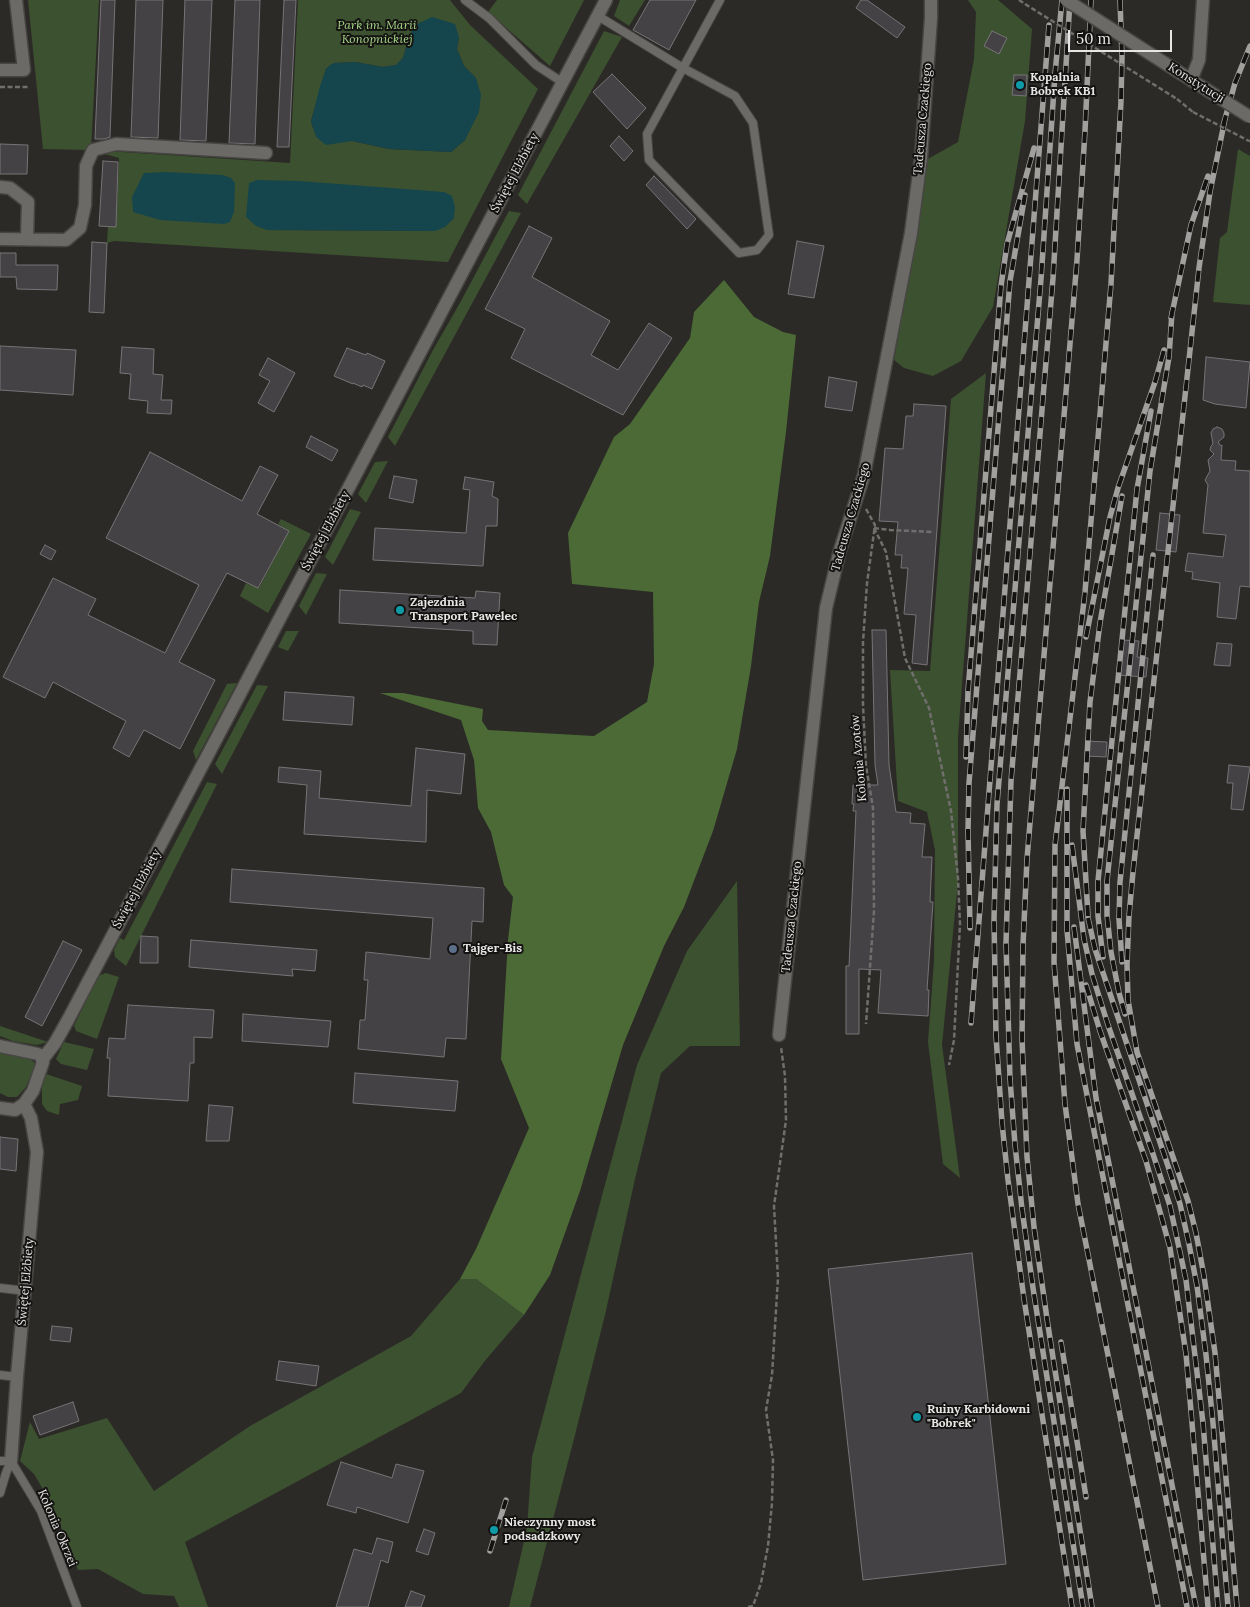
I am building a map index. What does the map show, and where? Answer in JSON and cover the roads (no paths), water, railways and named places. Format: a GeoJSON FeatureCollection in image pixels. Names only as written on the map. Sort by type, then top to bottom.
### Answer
{"type":"FeatureCollection","features":[{"type":"Feature","properties":{"kind":"street"},"geometry":{"type":"LineString","coordinates":[[0,70],[24,70],[16,0]]}},
{"type":"Feature","properties":{"kind":"street","name":"Świętej Elżbiety"},"geometry":{"type":"LineString","coordinates":[[42,1060],[55,1043],[74,1009],[606,0]]}},
{"type":"Feature","properties":{"kind":"street","name":"Tadeusza Czackiego"},"geometry":{"type":"LineString","coordinates":[[780,1036],[826,608],[840,550],[859,494],[870,448],[917,194],[930,36],[931,0]]}},
{"type":"Feature","properties":{"kind":"street","name":"Konstytucji"},"geometry":{"type":"LineString","coordinates":[[1066,0],[1250,117]]}},
{"type":"Feature","properties":{"kind":"street"},"geometry":{"type":"LineString","coordinates":[[1191,80],[1199,60],[1203,0]]}},
{"type":"Feature","properties":{"kind":"street"},"geometry":{"type":"LineString","coordinates":[[0,238],[66,240],[80,228],[85,205],[86,166],[93,150],[116,144],[266,153]]}},
{"type":"Feature","properties":{"kind":"street"},"geometry":{"type":"LineString","coordinates":[[0,187],[10,188],[28,202],[27,239]]}},
{"type":"Feature","properties":{"kind":"street"},"geometry":{"type":"LineString","coordinates":[[0,1046],[38,1054],[42,1060],[41,1070],[33,1091],[24,1104],[15,1110],[0,1108]]}},
{"type":"Feature","properties":{"kind":"street","name":"Świętej Elżbiety"},"geometry":{"type":"LineString","coordinates":[[6,1461],[26,1291],[37,1152],[31,1118],[24,1104]]}},
{"type":"Feature","properties":{"kind":"lane"},"geometry":{"type":"LineString","coordinates":[[465,0],[489,18],[536,65],[562,82]]}},
{"type":"Feature","properties":{"kind":"lane"},"geometry":{"type":"LineString","coordinates":[[598,16],[683,68],[735,96],[753,123],[768,235],[758,250],[738,253],[649,160],[647,134],[683,68],[720,0]]}},
{"type":"Feature","properties":{"kind":"lane"},"geometry":{"type":"LineString","coordinates":[[0,1288],[26,1291]]}},
{"type":"Feature","properties":{"kind":"lane"},"geometry":{"type":"LineString","coordinates":[[0,1375],[17,1377]]}},
{"type":"Feature","properties":{"kind":"lane"},"geometry":{"type":"LineString","coordinates":[[0,1493],[6,1461]]}},
{"type":"Feature","properties":{"kind":"lane","name":"Kolonia Okrzei"},"geometry":{"type":"LineString","coordinates":[[6,1461],[41,1511],[77,1607]]}},
{"type":"Feature","properties":{"kind":"water"},"geometry":{"type":"Polygon","coordinates":[[[432,17],[455,24],[459,37],[457,49],[464,66],[476,78],[481,95],[479,112],[465,140],[451,152],[389,149],[352,141],[326,145],[316,137],[311,121],[326,69],[334,63],[355,62],[383,67],[396,65],[403,58],[409,37],[415,25],[432,17]]]}},
{"type":"Feature","properties":{"kind":"water"},"geometry":{"type":"Polygon","coordinates":[[[167,172],[223,175],[231,178],[235,183],[234,212],[230,222],[224,224],[160,220],[133,212],[132,197],[144,173],[167,172]]]}},
{"type":"Feature","properties":{"kind":"water"},"geometry":{"type":"Polygon","coordinates":[[[257,180],[299,181],[444,192],[452,196],[455,207],[454,218],[445,227],[435,231],[267,230],[256,226],[246,217],[249,183],[257,180]]]}},
{"type":"Feature","properties":{"kind":"railway"},"geometry":{"type":"LineString","coordinates":[[1062,0],[1041,279],[997,804],[994,919],[996,1036],[1008,1180],[1024,1299],[1072,1607]]}},
{"type":"Feature","properties":{"kind":"railway"},"geometry":{"type":"LineString","coordinates":[[1070,0],[1053,278],[1011,781],[1006,943],[1010,1079],[1022,1209],[1083,1607]]}},
{"type":"Feature","properties":{"kind":"railway"},"geometry":{"type":"LineString","coordinates":[[1091,0],[1077,260],[1027,859],[1023,945],[1022,1039],[1027,1157],[1034,1227],[1092,1607]]}},
{"type":"Feature","properties":{"kind":"railway"},"geometry":{"type":"LineString","coordinates":[[1120,0],[1121,101],[1111,284],[1085,592],[1055,845],[1054,962],[1065,1104],[1078,1204],[1158,1607]]}},
{"type":"Feature","properties":{"kind":"railway"},"geometry":{"type":"LineString","coordinates":[[971,1023],[1049,25]]}},
{"type":"Feature","properties":{"kind":"railway"},"geometry":{"type":"LineString","coordinates":[[1223,126],[1235,83],[1250,46]]}},
{"type":"Feature","properties":{"kind":"railway"},"geometry":{"type":"LineString","coordinates":[[1225,119],[1210,192],[1199,268],[1133,872],[1127,965],[1128,1000],[1137,1052],[1188,1201],[1204,1276],[1215,1353],[1237,1607]]}},
{"type":"Feature","properties":{"kind":"railway"},"geometry":{"type":"LineString","coordinates":[[966,757],[968,691],[1001,286],[1007,244],[1034,148]]}},
{"type":"Feature","properties":{"kind":"railway"},"geometry":{"type":"LineString","coordinates":[[1171,318],[1191,225],[1208,176]]}},
{"type":"Feature","properties":{"kind":"railway"},"geometry":{"type":"LineString","coordinates":[[970,928],[969,783],[1010,281],[1025,195]]}},
{"type":"Feature","properties":{"kind":"railway"},"geometry":{"type":"LineString","coordinates":[[1125,1014],[1111,952],[1107,915],[1107,881],[1150,471],[1169,357],[1172,312]]}},
{"type":"Feature","properties":{"kind":"railway"},"geometry":{"type":"LineString","coordinates":[[1086,637],[1110,517],[1164,350]]}},
{"type":"Feature","properties":{"kind":"railway"},"geometry":{"type":"LineString","coordinates":[[1103,957],[1098,916],[1098,881],[1137,489],[1151,411]]}},
{"type":"Feature","properties":{"kind":"railway"},"geometry":{"type":"LineString","coordinates":[[1088,916],[1083,831],[1090,702],[1100,623],[1122,496]]}},
{"type":"Feature","properties":{"kind":"railway"},"geometry":{"type":"LineString","coordinates":[[1122,962],[1119,919],[1120,882],[1153,555]]}},
{"type":"Feature","properties":{"kind":"railway"},"geometry":{"type":"LineString","coordinates":[[1067,789],[1067,930],[1077,1044],[1187,1607]]}},
{"type":"Feature","properties":{"kind":"railway"},"geometry":{"type":"LineString","coordinates":[[1072,845],[1084,939],[1092,974],[1170,1206],[1186,1280],[1203,1423],[1218,1607]]}},
{"type":"Feature","properties":{"kind":"railway"},"geometry":{"type":"LineString","coordinates":[[1088,918],[1095,949],[1180,1204],[1189,1244],[1197,1286],[1206,1355],[1228,1607]]}},
{"type":"Feature","properties":{"kind":"railway"},"geometry":{"type":"LineString","coordinates":[[1074,927],[1096,1098],[1196,1607]]}},
{"type":"Feature","properties":{"kind":"railway"},"geometry":{"type":"LineString","coordinates":[[1086,985],[1100,1031],[1146,1161],[1170,1248],[1186,1354],[1208,1607]]}},
{"type":"Feature","properties":{"kind":"railway"},"geometry":{"type":"LineString","coordinates":[[1061,1342],[1086,1497]]}},
{"type":"Feature","properties":{"kind":"railway"},"geometry":{"type":"LineString","coordinates":[[490,1551],[506,1500]]}},
{"type":"Feature","properties":{"kind":"place","name":"Kopalnia Bobrek KB1"},"geometry":{"type":"Point","coordinates":[1020,85]}},
{"type":"Feature","properties":{"kind":"place","name":"Zajezdnia Transport Pawelec"},"geometry":{"type":"Point","coordinates":[400,610]}},
{"type":"Feature","properties":{"kind":"place","name":"Tajger-Bis"},"geometry":{"type":"Point","coordinates":[453,949]}},
{"type":"Feature","properties":{"kind":"place","name":"Ruiny Karbidowni \"Bobrek\""},"geometry":{"type":"Point","coordinates":[917,1417]}},
{"type":"Feature","properties":{"kind":"place","name":"Nieczynny most podsadzkowy"},"geometry":{"type":"Point","coordinates":[494,1530]}},
{"type":"Feature","properties":{"kind":"park label","name":"Park im. Marii Konopnickiej"},"geometry":{"type":"Point","coordinates":[377,33]}}]}
